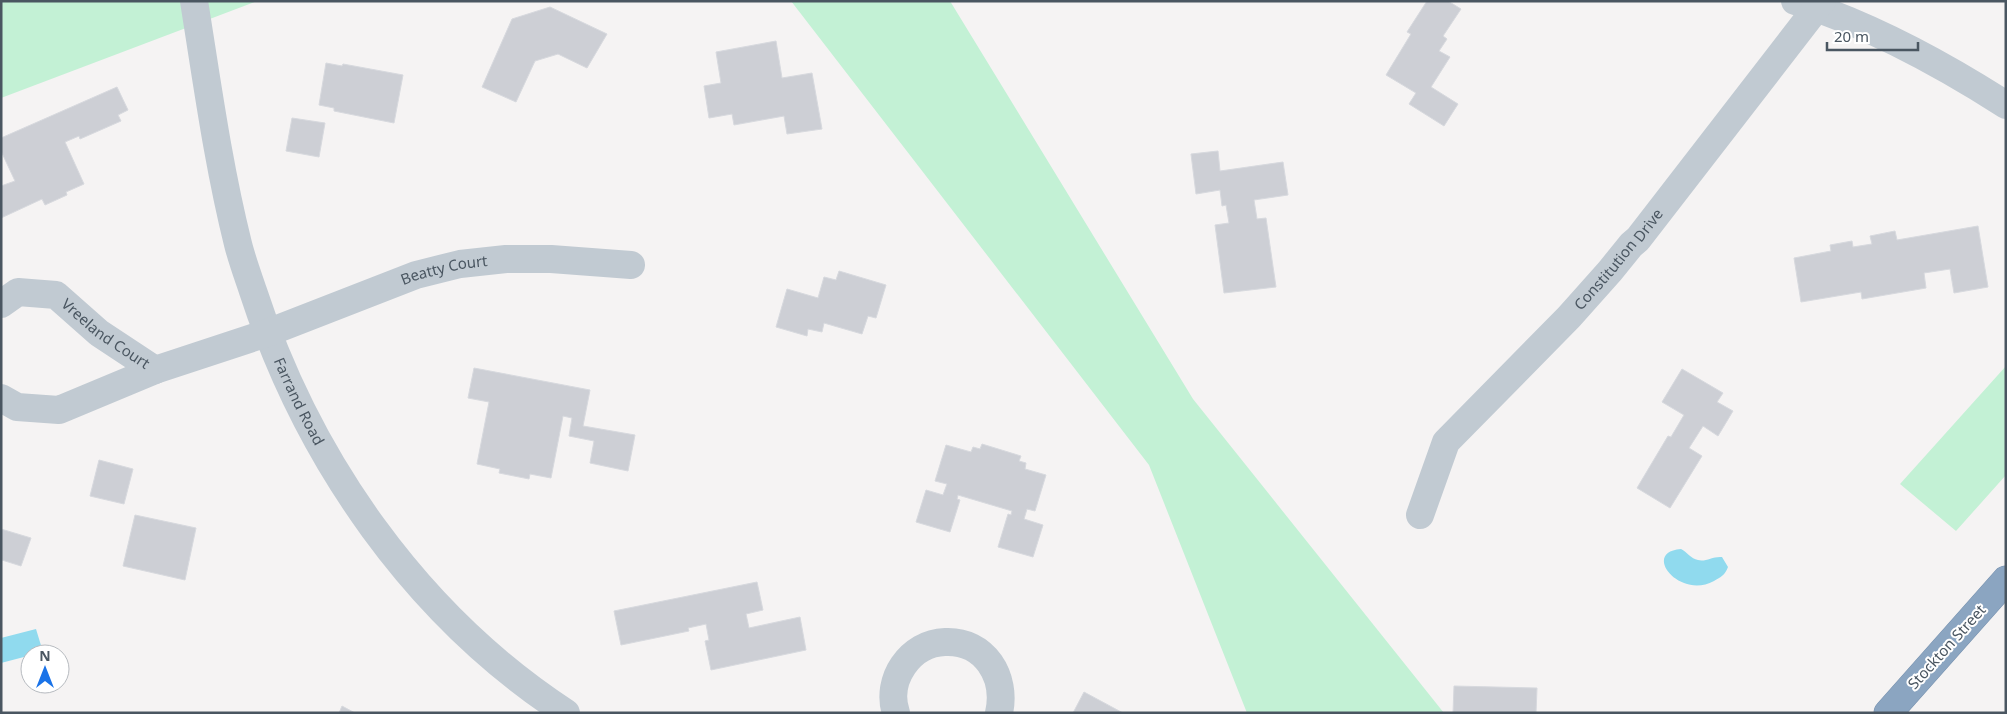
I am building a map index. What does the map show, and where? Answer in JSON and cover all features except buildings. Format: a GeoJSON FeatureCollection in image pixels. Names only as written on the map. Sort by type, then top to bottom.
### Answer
{"type":"FeatureCollection","features":[{"type":"Feature","properties":{"kind":"highway","name":"Stockton Street"},"geometry":{"type":"LineString","coordinates":[[1888,713],[2006,580]]}},
{"type":"Feature","properties":{"kind":"street","name":"Farrand Road"},"geometry":{"type":"LineString","coordinates":[[194,1],[218,156],[238,245],[281,369],[311,431],[346,490],[396,557],[441,609],[555,710]]}},
{"type":"Feature","properties":{"kind":"street"},"geometry":{"type":"LineString","coordinates":[[1812,4],[1898,44],[1982,89],[2006,105]]}},
{"type":"Feature","properties":{"kind":"street","name":"Constitution Drive"},"geometry":{"type":"LineString","coordinates":[[1420,516],[1446,442],[1569,317],[1610,271],[1630,245],[1638,239],[1812,4]]}},
{"type":"Feature","properties":{"kind":"street","name":"Beatty Court"},"geometry":{"type":"LineString","coordinates":[[267,333],[416,275],[460,264],[506,259],[551,259],[631,265]]}},
{"type":"Feature","properties":{"kind":"street","name":"Vreeland Court"},"geometry":{"type":"LineString","coordinates":[[1,304],[18,292],[56,295],[99,333],[155,370]]}},
{"type":"Feature","properties":{"kind":"street","name":"Vreeland Court"},"geometry":{"type":"LineString","coordinates":[[1,398],[17,407],[59,410],[155,370],[267,333]]}},
{"type":"Feature","properties":{"kind":"street"},"geometry":{"type":"LineString","coordinates":[[896,713],[893,705],[894,687],[900,669],[912,655],[927,646],[945,642],[964,644],[980,653],[992,665],[1000,681],[1002,698],[999,713]]}},
{"type":"Feature","properties":{"kind":"green space"},"geometry":{"type":"Polygon","coordinates":[[[1,1],[257,1],[1,98],[1,1]]]}},
{"type":"Feature","properties":{"kind":"green space"},"geometry":{"type":"Polygon","coordinates":[[[791,1],[950,1],[1193,399],[1444,713],[1247,713],[1149,465],[791,1]]]}},
{"type":"Feature","properties":{"kind":"green space"},"geometry":{"type":"Polygon","coordinates":[[[2006,366],[2006,475],[1956,531],[1900,484],[2006,366]]]}},
{"type":"Feature","properties":{"kind":"water"},"geometry":{"type":"Polygon","coordinates":[[[1681,549],[1698,560],[1722,557],[1728,567],[1726,572],[1714,581],[1701,585],[1688,584],[1678,580],[1669,573],[1664,558],[1669,552],[1681,549]]]}},
{"type":"Feature","properties":{"kind":"water"},"geometry":{"type":"Polygon","coordinates":[[[36,629],[41,644],[20,644],[20,658],[1,663],[1,638],[36,629]]]}}]}
